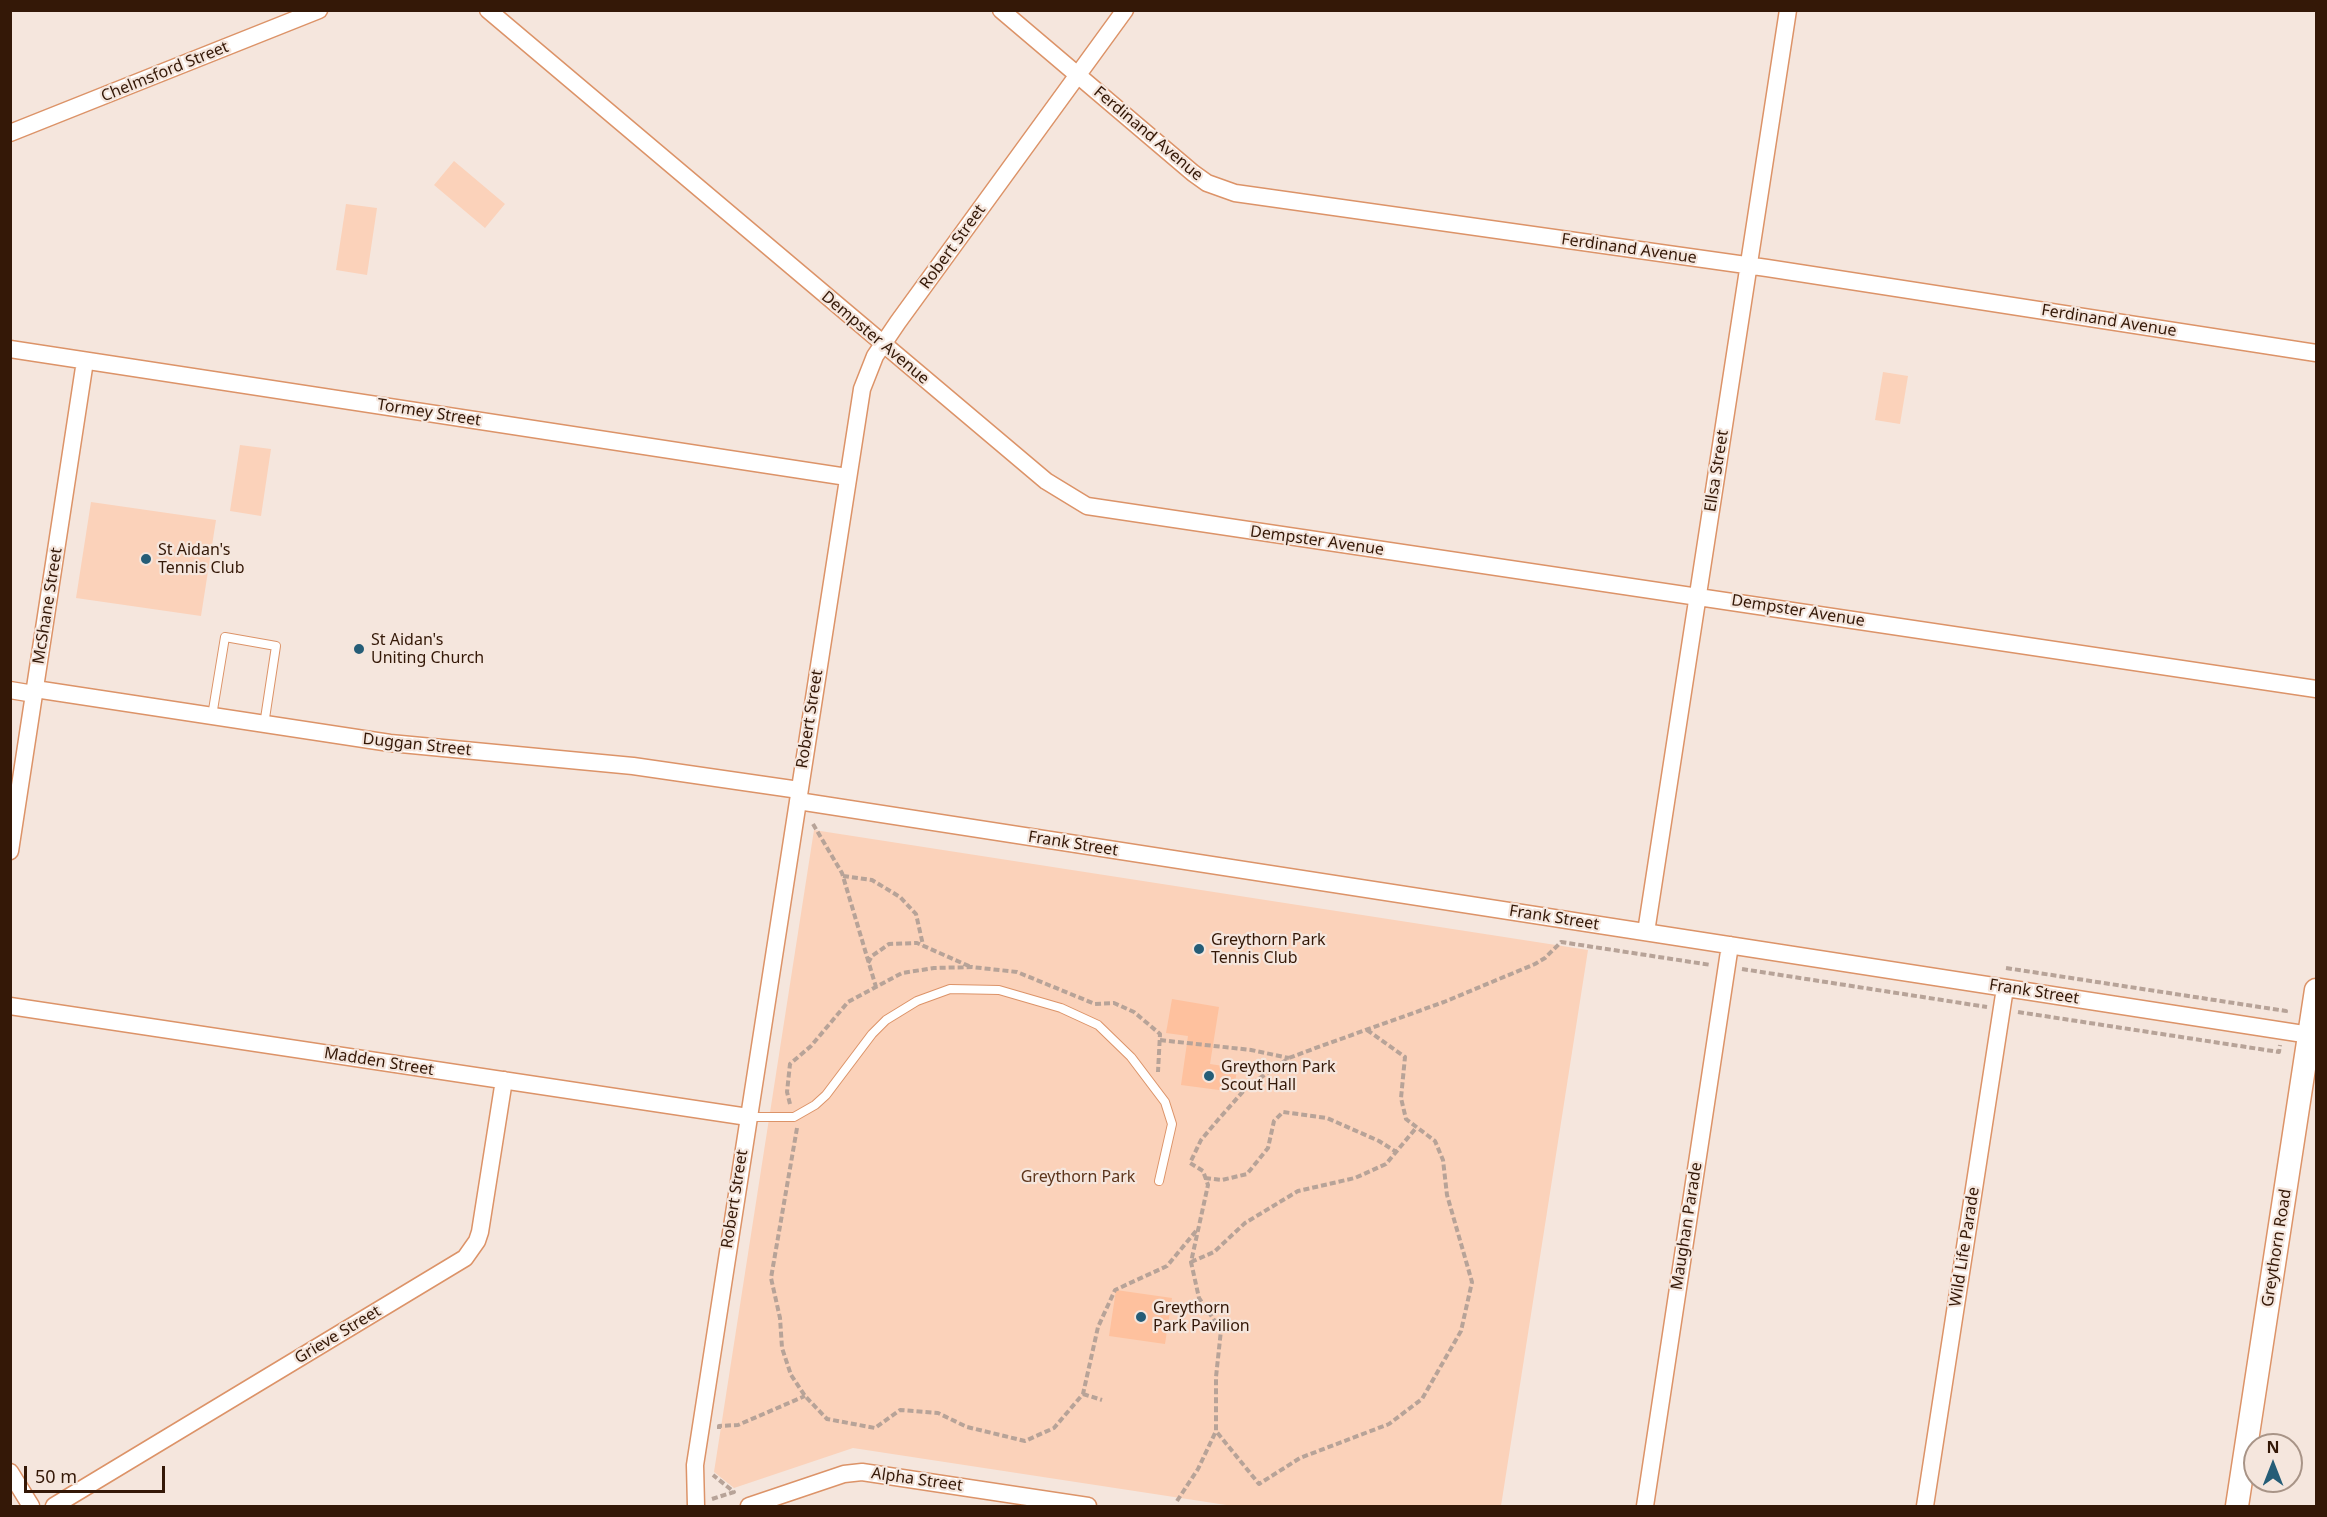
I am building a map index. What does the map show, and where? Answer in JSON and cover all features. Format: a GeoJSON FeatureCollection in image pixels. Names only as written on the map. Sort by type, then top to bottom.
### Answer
{"type":"FeatureCollection","features":[{"type":"Feature","properties":{"kind":"main road","name":"Greythorn Road"},"geometry":{"type":"LineString","coordinates":[[2237,1506],[2316,990]]}},
{"type":"Feature","properties":{"kind":"street","name":"Chelmsford Street"},"geometry":{"type":"LineString","coordinates":[[10,133],[319,10]]}},
{"type":"Feature","properties":{"kind":"street","name":"Dempster Avenue"},"geometry":{"type":"LineString","coordinates":[[488,10],[1046,482],[1088,506],[2316,689]]}},
{"type":"Feature","properties":{"kind":"street","name":"Ferdinand Avenue"},"geometry":{"type":"LineString","coordinates":[[1001,10],[1193,173],[1207,183],[1235,193],[1749,266],[2316,353]]}},
{"type":"Feature","properties":{"kind":"street","name":"Robert Street"},"geometry":{"type":"LineString","coordinates":[[696,1505],[695,1465],[862,389],[882,344],[1125,10]]}},
{"type":"Feature","properties":{"kind":"street","name":"Ellsa Street"},"geometry":{"type":"LineString","coordinates":[[1646,932],[1788,10]]}},
{"type":"Feature","properties":{"kind":"street","name":"Tormey Street"},"geometry":{"type":"LineString","coordinates":[[10,349],[847,477]]}},
{"type":"Feature","properties":{"kind":"street","name":"McShane Street"},"geometry":{"type":"LineString","coordinates":[[10,851],[85,361]]}},
{"type":"Feature","properties":{"kind":"street","name":"Duggan Street"},"geometry":{"type":"LineString","coordinates":[[10,690],[390,743],[654,768],[798,796]]}},
{"type":"Feature","properties":{"kind":"street","name":"Frank Street"},"geometry":{"type":"LineString","coordinates":[[798,796],[1646,932],[2310,1035]]}},
{"type":"Feature","properties":{"kind":"street","name":"Maughan Parade"},"geometry":{"type":"LineString","coordinates":[[1645,1506],[1730,945]]}},
{"type":"Feature","properties":{"kind":"street","name":"Wild Life Parade"},"geometry":{"type":"LineString","coordinates":[[1925,1506],[2005,988]]}},
{"type":"Feature","properties":{"kind":"street","name":"Madden Street"},"geometry":{"type":"LineString","coordinates":[[10,1006],[748,1117]]}},
{"type":"Feature","properties":{"kind":"street","name":"Grieve Street"},"geometry":{"type":"LineString","coordinates":[[54,1506],[465,1258],[477,1241],[480,1232],[504,1080]]}},
{"type":"Feature","properties":{"kind":"street"},"geometry":{"type":"LineString","coordinates":[[10,1472],[31,1506]]}},
{"type":"Feature","properties":{"kind":"street","name":"Alpha Street"},"geometry":{"type":"LineString","coordinates":[[749,1506],[844,1474],[862,1472],[1046,1503],[1088,1506]]}},
{"type":"Feature","properties":{"kind":"lane"},"geometry":{"type":"LineString","coordinates":[[212,717],[225,638],[266,644],[276,646],[264,725]]}},
{"type":"Feature","properties":{"kind":"lane"},"geometry":{"type":"LineString","coordinates":[[748,1117],[794,1117],[826,1095],[872,1034],[886,1020],[932,994],[969,988],[999,990],[1061,1008],[1098,1025],[1131,1057],[1165,1102],[1172,1124],[1159,1181]]}},
{"type":"Feature","properties":{"kind":"path"},"geometry":{"type":"LineString","coordinates":[[812,823],[843,876],[876,987]]}},
{"type":"Feature","properties":{"kind":"path"},"geometry":{"type":"LineString","coordinates":[[843,876],[872,880],[900,897],[916,914],[923,945]]}},
{"type":"Feature","properties":{"kind":"path"},"geometry":{"type":"LineString","coordinates":[[868,963],[872,956],[888,944],[917,943],[972,967]]}},
{"type":"Feature","properties":{"kind":"path"},"geometry":{"type":"LineString","coordinates":[[1165,1102],[1167,1094],[1158,1072],[1160,1034],[1134,1012],[1114,1003],[1095,1004],[1017,972],[972,967],[934,968],[902,974],[848,1002],[811,1046],[790,1064],[787,1092],[797,1137],[776,1235],[771,1278],[780,1318],[782,1348],[791,1375],[805,1396],[827,1419],[875,1428],[900,1410],[938,1413],[967,1427],[1024,1441],[1053,1428],[1083,1394],[1098,1327],[1115,1290],[1167,1266],[1197,1231]]}},
{"type":"Feature","properties":{"kind":"path"},"geometry":{"type":"LineString","coordinates":[[1177,1501],[1198,1469],[1216,1431],[1216,1377],[1221,1330],[1199,1298],[1191,1262],[1208,1185],[1203,1171],[1190,1162],[1201,1140],[1247,1087],[1289,1058],[1367,1030],[1405,1057],[1401,1098],[1406,1119],[1435,1142],[1443,1160],[1448,1195],[1472,1282],[1461,1331],[1422,1400],[1389,1424],[1300,1458],[1259,1484],[1216,1431]]}},
{"type":"Feature","properties":{"kind":"path"},"geometry":{"type":"LineString","coordinates":[[1160,1041],[1251,1050],[1289,1058]]}},
{"type":"Feature","properties":{"kind":"path"},"geometry":{"type":"LineString","coordinates":[[1205,1178],[1222,1180],[1247,1174],[1268,1148],[1274,1121],[1283,1112],[1327,1118],[1371,1137],[1398,1153]]}},
{"type":"Feature","properties":{"kind":"path"},"geometry":{"type":"LineString","coordinates":[[1191,1262],[1214,1252],[1245,1223],[1298,1191],[1355,1178],[1386,1164],[1398,1153],[1416,1128]]}},
{"type":"Feature","properties":{"kind":"path"},"geometry":{"type":"LineString","coordinates":[[1083,1394],[1102,1400]]}},
{"type":"Feature","properties":{"kind":"path"},"geometry":{"type":"LineString","coordinates":[[718,1436],[719,1426],[738,1425],[805,1396]]}},
{"type":"Feature","properties":{"kind":"path"},"geometry":{"type":"LineString","coordinates":[[696,1505],[734,1492],[712,1475],[713,1465]]}},
{"type":"Feature","properties":{"kind":"green space"},"geometry":{"type":"Polygon","coordinates":[[[454,161],[505,204],[485,228],[434,185],[454,161]]]}},
{"type":"Feature","properties":{"kind":"green space"},"geometry":{"type":"Polygon","coordinates":[[[346,204],[377,208],[367,275],[336,270],[346,204]]]}},
{"type":"Feature","properties":{"kind":"green space"},"geometry":{"type":"Polygon","coordinates":[[[1883,372],[1908,376],[1900,424],[1875,420],[1883,372]]]}},
{"type":"Feature","properties":{"kind":"green space"},"geometry":{"type":"Polygon","coordinates":[[[240,445],[271,449],[261,516],[230,511],[240,445]]]}},
{"type":"Feature","properties":{"kind":"green space","name":"St Aidan's Tennis Club"},"geometry":{"type":"Polygon","coordinates":[[[91,502],[216,520],[201,616],[76,598],[91,502]]]}},
{"type":"Feature","properties":{"kind":"green space","name":"Greythorn Park"},"geometry":{"type":"Polygon","coordinates":[[[814,830],[1588,950],[1501,1506],[1233,1506],[853,1448],[734,1488],[714,1472],[814,830]]]}},
{"type":"Feature","properties":{"kind":"building"},"geometry":{"type":"Polygon","coordinates":[[[1172,999],[1219,1007],[1210,1064],[1237,1068],[1234,1092],[1181,1085],[1188,1036],[1166,1033],[1172,999]]]}},
{"type":"Feature","properties":{"kind":"building","name":"Greythorn Park Pavilion"},"geometry":{"type":"Polygon","coordinates":[[[1116,1290],[1172,1298],[1165,1344],[1109,1336],[1116,1290]]]}},
{"type":"Feature","properties":{"kind":"place","name":"St Aidan's Tennis Club"},"geometry":{"type":"Point","coordinates":[146,559]}},
{"type":"Feature","properties":{"kind":"place","name":"St Aidan's Uniting Church"},"geometry":{"type":"Point","coordinates":[359,649]}},
{"type":"Feature","properties":{"kind":"place","name":"Greythorn Park Tennis Club"},"geometry":{"type":"Point","coordinates":[1199,949]}},
{"type":"Feature","properties":{"kind":"place","name":"Greythorn Park Scout Hall"},"geometry":{"type":"Point","coordinates":[1209,1076]}},
{"type":"Feature","properties":{"kind":"place","name":"Greythorn Park Pavilion"},"geometry":{"type":"Point","coordinates":[1141,1317]}}]}
